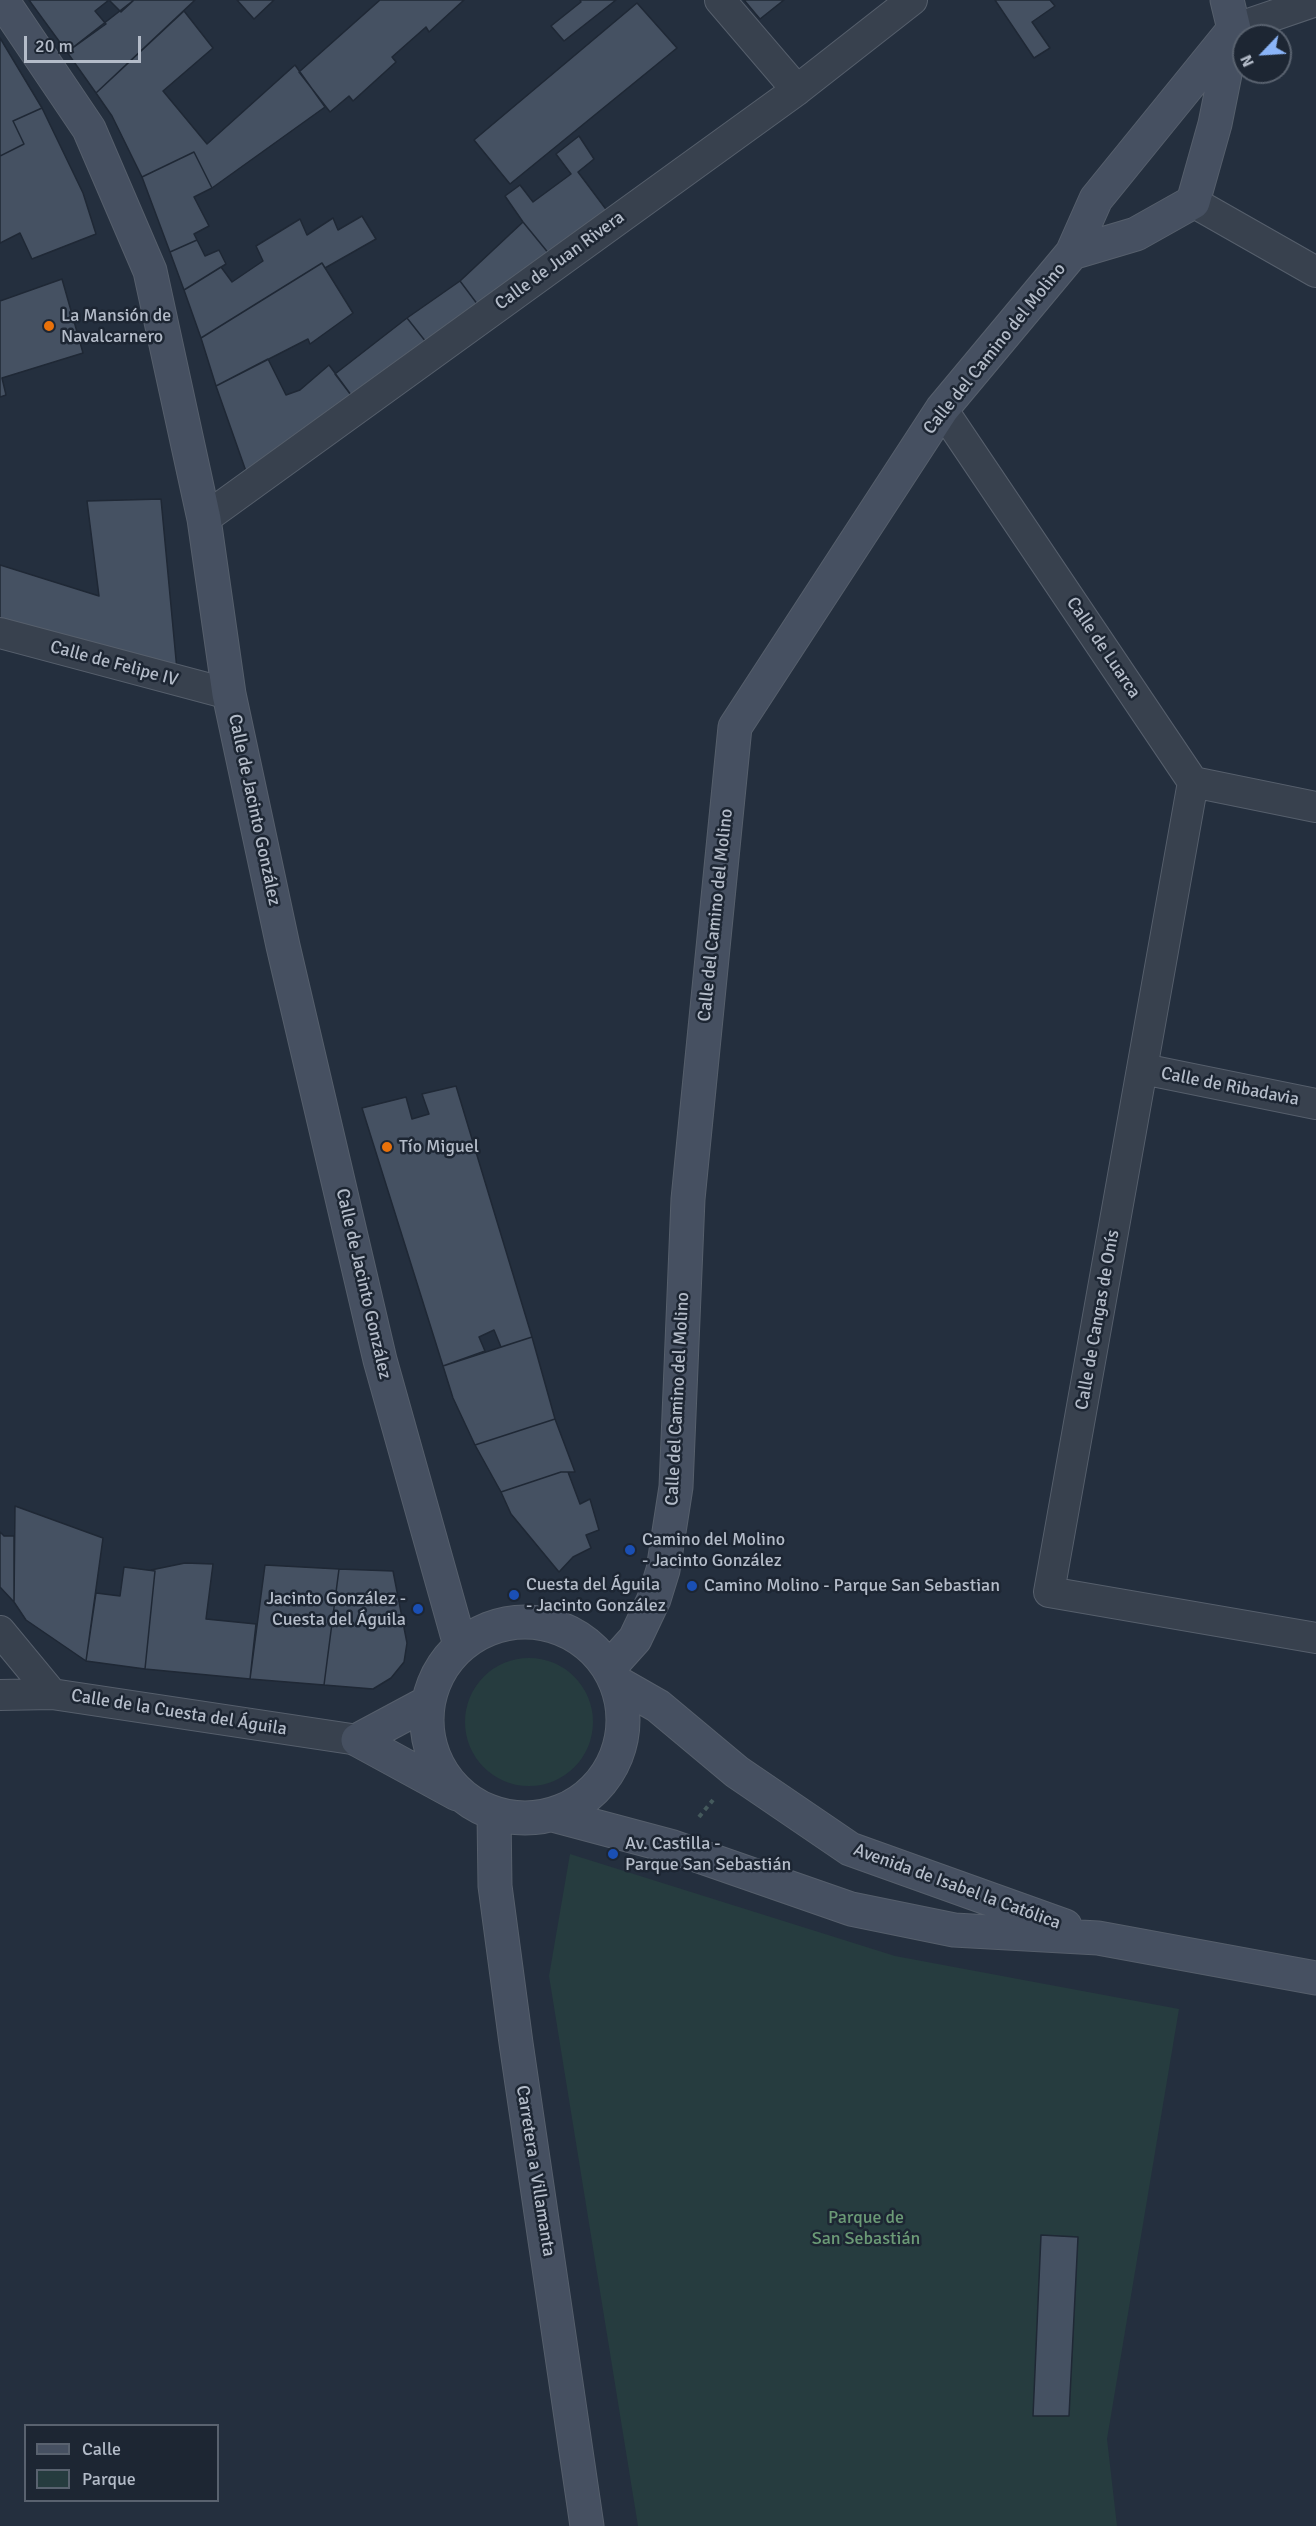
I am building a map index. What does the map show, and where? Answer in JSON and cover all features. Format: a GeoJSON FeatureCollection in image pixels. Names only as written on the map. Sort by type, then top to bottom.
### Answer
{"type":"FeatureCollection","features":[{"type":"Feature","properties":{"kind":"street"},"geometry":{"type":"LineString","coordinates":[[720,0],[797,90]]}},
{"type":"Feature","properties":{"kind":"street","name":"Calle de Juan Rivera"},"geometry":{"type":"LineString","coordinates":[[204,519],[797,90],[912,0]]}},
{"type":"Feature","properties":{"kind":"street"},"geometry":{"type":"LineString","coordinates":[[1072,253],[1136,234],[1193,202],[1215,124],[1230,14],[1316,1]]}},
{"type":"Feature","properties":{"kind":"street","name":"Calle de Jacinto González"},"geometry":{"type":"LineString","coordinates":[[2,4],[89,129],[150,271],[204,519],[228,694],[283,946],[380,1360],[460,1645]]}},
{"type":"Feature","properties":{"kind":"street","name":"Calle del Camino del Molino"},"geometry":{"type":"LineString","coordinates":[[613,1675],[635,1639],[654,1599],[663,1570],[676,1487],[688,1199],[735,727],[942,409],[1072,253],[1096,199],[1230,14]]}},
{"type":"Feature","properties":{"kind":"street"},"geometry":{"type":"LineString","coordinates":[[1193,202],[1315,271]]}},
{"type":"Feature","properties":{"kind":"street","name":"Calle de Luarca"},"geometry":{"type":"LineString","coordinates":[[942,409],[1193,782]]}},
{"type":"Feature","properties":{"kind":"street","name":"Calle de Felipe IV"},"geometry":{"type":"LineString","coordinates":[[0,633],[228,694]]}},
{"type":"Feature","properties":{"kind":"street"},"geometry":{"type":"LineString","coordinates":[[1193,782],[1316,807]]}},
{"type":"Feature","properties":{"kind":"street","name":"Calle de Cangas de Onís"},"geometry":{"type":"LineString","coordinates":[[1193,782],[1049,1592],[1316,1638]]}},
{"type":"Feature","properties":{"kind":"street","name":"Calle de Ribadavia"},"geometry":{"type":"LineString","coordinates":[[1143,1069],[1316,1104]]}},
{"type":"Feature","properties":{"kind":"street"},"geometry":{"type":"LineString","coordinates":[[518,1621],[545,1623],[570,1632],[592,1647],[613,1675],[624,1714],[621,1747],[606,1777],[583,1801],[553,1815],[524,1819],[494,1814],[464,1797],[441,1771],[428,1738],[427,1702],[439,1671],[460,1645],[492,1626],[518,1621]]}},
{"type":"Feature","properties":{"kind":"street"},"geometry":{"type":"LineString","coordinates":[[0,1631],[52,1694]]}},
{"type":"Feature","properties":{"kind":"street","name":"Avenida de Isabel la Católica"},"geometry":{"type":"LineString","coordinates":[[613,1675],[658,1706],[737,1772],[850,1849],[1098,1938]]}},
{"type":"Feature","properties":{"kind":"street","name":"Calle de la Cuesta del Águila"},"geometry":{"type":"LineString","coordinates":[[0,1695],[52,1694],[358,1740],[464,1797]]}},
{"type":"Feature","properties":{"kind":"street"},"geometry":{"type":"LineString","coordinates":[[358,1740],[427,1702]]}},
{"type":"Feature","properties":{"kind":"street","name":"Carretera a Villamanta"},"geometry":{"type":"LineString","coordinates":[[494,1814],[495,1886],[508,1987],[587,2526]]}},
{"type":"Feature","properties":{"kind":"street","name":"Avenida de Isabel la Católica"},"geometry":{"type":"LineString","coordinates":[[553,1815],[674,1847],[851,1909],[954,1930],[1098,1938],[1316,1978]]}},
{"type":"Feature","properties":{"kind":"path"},"geometry":{"type":"LineString","coordinates":[[674,1847],[737,1772]]}},
{"type":"Feature","properties":{"kind":"green space"},"geometry":{"type":"Polygon","coordinates":[[[529,1658],[553,1663],[574,1677],[588,1698],[593,1722],[588,1746],[574,1767],[553,1781],[529,1786],[505,1781],[484,1767],[470,1746],[465,1722],[470,1698],[484,1677],[505,1663],[529,1658]]]}},
{"type":"Feature","properties":{"kind":"green space","name":"Parque de San Sebastián"},"geometry":{"type":"Polygon","coordinates":[[[570,1854],[895,1956],[1179,2009],[1107,2439],[1117,2526],[638,2526],[549,1976],[570,1854]]]}},
{"type":"Feature","properties":{"kind":"building"},"geometry":{"type":"Polygon","coordinates":[[[29,0],[109,0],[95,11],[106,24],[67,52],[29,0]]]}},
{"type":"Feature","properties":{"kind":"building"},"geometry":{"type":"Polygon","coordinates":[[[109,0],[134,0],[121,12],[109,0]]]}},
{"type":"Feature","properties":{"kind":"building"},"geometry":{"type":"Polygon","coordinates":[[[134,0],[195,0],[96,93],[67,52],[134,0]]]}},
{"type":"Feature","properties":{"kind":"building"},"geometry":{"type":"Polygon","coordinates":[[[237,0],[274,0],[254,19],[237,0]]]}},
{"type":"Feature","properties":{"kind":"building"},"geometry":{"type":"Polygon","coordinates":[[[380,0],[464,0],[429,32],[426,27],[392,57],[396,62],[353,101],[349,96],[330,112],[299,72],[380,0]]]}},
{"type":"Feature","properties":{"kind":"building"},"geometry":{"type":"Polygon","coordinates":[[[580,0],[616,0],[564,41],[551,26],[581,2],[580,0]]]}},
{"type":"Feature","properties":{"kind":"building"},"geometry":{"type":"Polygon","coordinates":[[[744,0],[784,0],[760,19],[744,0]]]}},
{"type":"Feature","properties":{"kind":"building"},"geometry":{"type":"Polygon","coordinates":[[[995,0],[1050,0],[1055,6],[1032,22],[1050,48],[1034,58],[995,0]]]}},
{"type":"Feature","properties":{"kind":"building"},"geometry":{"type":"Polygon","coordinates":[[[637,3],[677,48],[510,184],[474,140],[637,3]]]}},
{"type":"Feature","properties":{"kind":"building"},"geometry":{"type":"Polygon","coordinates":[[[184,11],[213,48],[163,91],[207,144],[295,65],[325,107],[212,188],[194,152],[142,177],[112,116],[96,93],[184,11]]]}},
{"type":"Feature","properties":{"kind":"building"},"geometry":{"type":"Polygon","coordinates":[[[0,38],[42,108],[13,121],[24,144],[0,156],[0,38]]]}},
{"type":"Feature","properties":{"kind":"building"},"geometry":{"type":"Polygon","coordinates":[[[42,108],[83,193],[96,234],[32,259],[20,233],[0,243],[0,156],[24,144],[13,121],[42,108]]]}},
{"type":"Feature","properties":{"kind":"building"},"geometry":{"type":"Polygon","coordinates":[[[579,136],[594,159],[578,172],[608,212],[550,255],[505,196],[520,185],[533,202],[571,174],[556,154],[579,136]]]}},
{"type":"Feature","properties":{"kind":"building"},"geometry":{"type":"Polygon","coordinates":[[[194,152],[212,188],[194,197],[209,226],[194,234],[197,240],[170,252],[142,177],[194,152]]]}},
{"type":"Feature","properties":{"kind":"building"},"geometry":{"type":"Polygon","coordinates":[[[362,216],[376,239],[325,268],[322,263],[201,338],[184,290],[221,267],[232,282],[263,261],[256,246],[300,219],[307,235],[333,218],[338,230],[362,216]]]}},
{"type":"Feature","properties":{"kind":"building"},"geometry":{"type":"Polygon","coordinates":[[[523,222],[550,255],[481,309],[460,281],[523,222]]]}},
{"type":"Feature","properties":{"kind":"building"},"geometry":{"type":"Polygon","coordinates":[[[197,240],[205,256],[219,250],[226,264],[184,290],[170,252],[197,240]]]}},
{"type":"Feature","properties":{"kind":"building"},"geometry":{"type":"Polygon","coordinates":[[[322,263],[353,313],[310,344],[308,339],[216,386],[201,338],[322,263]]]}},
{"type":"Feature","properties":{"kind":"building"},"geometry":{"type":"Polygon","coordinates":[[[62,279],[83,353],[2,378],[6,395],[0,397],[0,301],[62,279]]]}},
{"type":"Feature","properties":{"kind":"building"},"geometry":{"type":"Polygon","coordinates":[[[460,281],[481,309],[430,347],[407,318],[460,281]]]}},
{"type":"Feature","properties":{"kind":"building"},"geometry":{"type":"Polygon","coordinates":[[[407,318],[430,347],[354,399],[335,374],[407,318]]]}},
{"type":"Feature","properties":{"kind":"building"},"geometry":{"type":"Polygon","coordinates":[[[268,359],[286,395],[300,390],[329,365],[354,399],[248,477],[216,386],[268,359]]]}},
{"type":"Feature","properties":{"kind":"building"},"geometry":{"type":"Polygon","coordinates":[[[161,499],[177,670],[0,625],[0,565],[99,596],[87,501],[161,499]]]}},
{"type":"Feature","properties":{"kind":"building"},"geometry":{"type":"Polygon","coordinates":[[[456,1086],[532,1337],[501,1347],[494,1330],[479,1337],[485,1351],[443,1366],[362,1108],[406,1097],[412,1119],[429,1114],[422,1094],[456,1086]]]}},
{"type":"Feature","properties":{"kind":"building"},"geometry":{"type":"Polygon","coordinates":[[[532,1337],[555,1419],[475,1445],[453,1398],[443,1366],[532,1337]]]}},
{"type":"Feature","properties":{"kind":"building"},"geometry":{"type":"Polygon","coordinates":[[[555,1419],[575,1472],[561,1472],[501,1492],[475,1445],[555,1419]]]}},
{"type":"Feature","properties":{"kind":"building"},"geometry":{"type":"Polygon","coordinates":[[[561,1472],[568,1472],[580,1504],[590,1499],[599,1530],[586,1535],[591,1548],[573,1557],[559,1572],[511,1514],[501,1492],[561,1472]]]}},
{"type":"Feature","properties":{"kind":"building"},"geometry":{"type":"Polygon","coordinates":[[[15,1506],[103,1538],[86,1661],[26,1620],[14,1602],[15,1506]]]}},
{"type":"Feature","properties":{"kind":"building"},"geometry":{"type":"Polygon","coordinates":[[[0,1532],[4,1536],[14,1536],[14,1602],[0,1587],[0,1532]]]}},
{"type":"Feature","properties":{"kind":"building"},"geometry":{"type":"Polygon","coordinates":[[[185,1563],[213,1564],[206,1619],[256,1624],[250,1679],[145,1669],[155,1571],[151,1570],[185,1563]]]}},
{"type":"Feature","properties":{"kind":"building"},"geometry":{"type":"Polygon","coordinates":[[[265,1565],[339,1569],[324,1685],[250,1679],[265,1565]]]}},
{"type":"Feature","properties":{"kind":"building"},"geometry":{"type":"Polygon","coordinates":[[[124,1567],[155,1571],[145,1669],[86,1661],[96,1593],[120,1596],[124,1567]]]}},
{"type":"Feature","properties":{"kind":"building"},"geometry":{"type":"Polygon","coordinates":[[[339,1569],[393,1571],[407,1643],[404,1662],[391,1678],[373,1689],[324,1685],[339,1569]]]}},
{"type":"Feature","properties":{"kind":"building"},"geometry":{"type":"Polygon","coordinates":[[[1041,2235],[1078,2237],[1069,2416],[1033,2416],[1041,2235]]]}},
{"type":"Feature","properties":{"kind":"place","name":"La Mansión de Navalcarnero"},"geometry":{"type":"Point","coordinates":[49,326]}},
{"type":"Feature","properties":{"kind":"place","name":"Tío Miguel"},"geometry":{"type":"Point","coordinates":[387,1147]}},
{"type":"Feature","properties":{"kind":"place","name":"Camino del Molino - Jacinto González"},"geometry":{"type":"Point","coordinates":[630,1550]}},
{"type":"Feature","properties":{"kind":"place","name":"Camino Molino - Parque San Sebastian"},"geometry":{"type":"Point","coordinates":[692,1586]}},
{"type":"Feature","properties":{"kind":"place","name":"Cuesta del Águila - Jacinto González"},"geometry":{"type":"Point","coordinates":[514,1595]}},
{"type":"Feature","properties":{"kind":"place","name":"Jacinto González - Cuesta del Águila"},"geometry":{"type":"Point","coordinates":[418,1609]}},
{"type":"Feature","properties":{"kind":"place","name":"Av. Castilla - Parque San Sebastián"},"geometry":{"type":"Point","coordinates":[613,1854]}}]}
